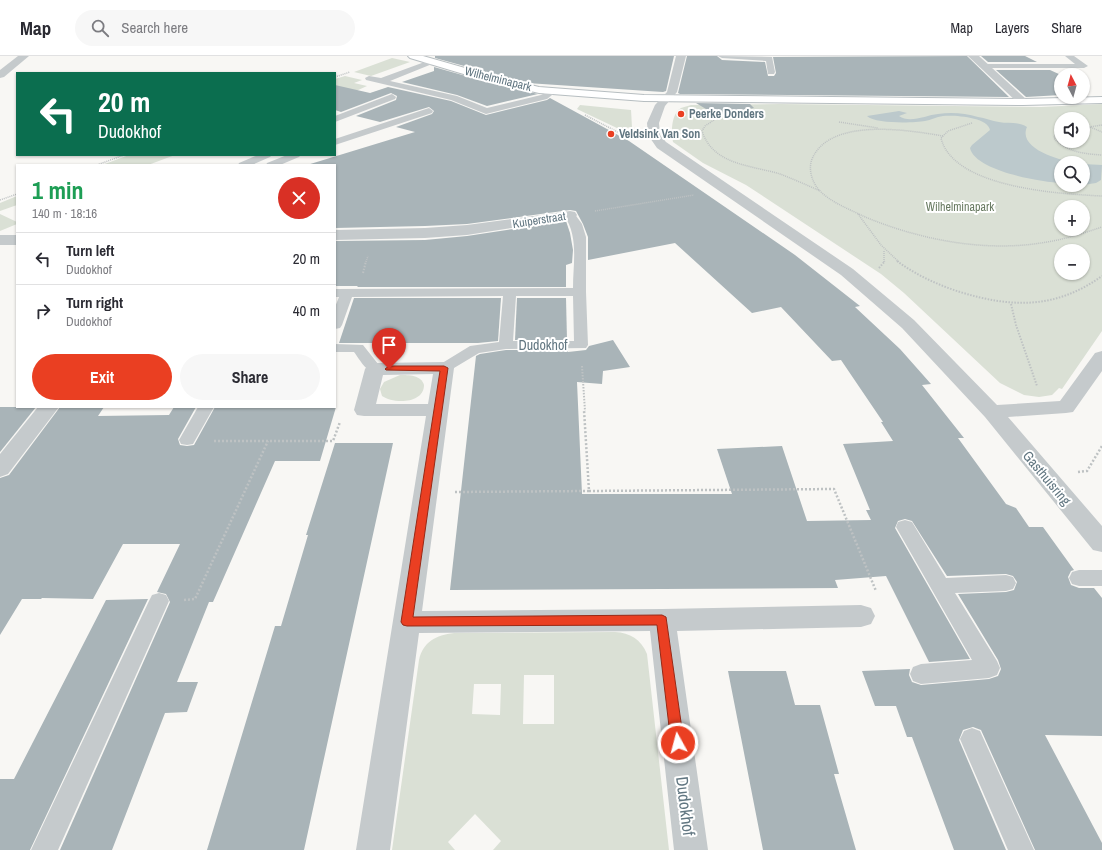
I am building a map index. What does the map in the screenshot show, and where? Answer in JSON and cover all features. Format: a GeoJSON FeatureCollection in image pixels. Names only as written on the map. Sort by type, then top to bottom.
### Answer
{"type":"FeatureCollection","features":[{"type":"Feature","properties":{"kind":"street"},"geometry":{"type":"LineString","coordinates":[[0,75],[24,56]]}},
{"type":"Feature","properties":{"kind":"street","name":"Wilhelminapark"},"geometry":{"type":"LineString","coordinates":[[413,56],[505,83],[598,98],[722,102],[747,100],[1023,102],[1102,100]]}},
{"type":"Feature","properties":{"kind":"street"},"geometry":{"type":"LineString","coordinates":[[681,56],[671,93],[660,105],[653,122],[653,135],[656,140],[674,155],[726,188],[847,272],[885,304],[942,358],[992,412],[1048,410],[1066,407],[1102,357]]}},
{"type":"Feature","properties":{"kind":"street"},"geometry":{"type":"LineString","coordinates":[[973,56],[1023,102]]}},
{"type":"Feature","properties":{"kind":"street","name":"Kuiperstraat"},"geometry":{"type":"LineString","coordinates":[[336,235],[374,235],[467,230],[570,215]]}},
{"type":"Feature","properties":{"kind":"street"},"geometry":{"type":"LineString","coordinates":[[0,240],[16,240]]}},
{"type":"Feature","properties":{"kind":"street"},"geometry":{"type":"LineString","coordinates":[[373,850],[407,622],[438,410],[444,368],[375,369],[364,410],[438,410]]}},
{"type":"Feature","properties":{"kind":"street"},"geometry":{"type":"LineString","coordinates":[[0,469],[48,408]]}},
{"type":"Feature","properties":{"kind":"street","name":"Gasthuisring"},"geometry":{"type":"LineString","coordinates":[[992,412],[1102,543]]}},
{"type":"Feature","properties":{"kind":"street"},"geometry":{"type":"LineString","coordinates":[[407,622],[662,620],[861,616]]}},
{"type":"Feature","properties":{"kind":"street","name":"Dudokhof"},"geometry":{"type":"LineString","coordinates":[[662,620],[691,850]]}},
{"type":"Feature","properties":{"kind":"lane"},"geometry":{"type":"LineString","coordinates":[[722,56],[769,59],[771,72]]}},
{"type":"Feature","properties":{"kind":"lane"},"geometry":{"type":"LineString","coordinates":[[983,66],[1084,66],[1069,56]]}},
{"type":"Feature","properties":{"kind":"lane"},"geometry":{"type":"LineString","coordinates":[[382,81],[433,62]]}},
{"type":"Feature","properties":{"kind":"lane"},"geometry":{"type":"LineString","coordinates":[[369,78],[454,98],[486,111],[544,97],[556,92]]}},
{"type":"Feature","properties":{"kind":"lane"},"geometry":{"type":"LineString","coordinates":[[336,119],[392,97]]}},
{"type":"Feature","properties":{"kind":"lane"},"geometry":{"type":"LineString","coordinates":[[336,142],[429,111]]}},
{"type":"Feature","properties":{"kind":"lane"},"geometry":{"type":"LineString","coordinates":[[245,164],[265,156]]}},
{"type":"Feature","properties":{"kind":"lane"},"geometry":{"type":"LineString","coordinates":[[274,164],[294,156]]}},
{"type":"Feature","properties":{"kind":"lane"},"geometry":{"type":"LineString","coordinates":[[336,322],[347,293],[579,292],[580,237],[576,224],[570,215]]}},
{"type":"Feature","properties":{"kind":"lane","name":"Dudokhof"},"geometry":{"type":"LineString","coordinates":[[510,293],[506,346],[581,346],[579,292]]}},
{"type":"Feature","properties":{"kind":"lane"},"geometry":{"type":"LineString","coordinates":[[444,368],[475,349],[506,346]]}},
{"type":"Feature","properties":{"kind":"lane"},"geometry":{"type":"LineString","coordinates":[[336,348],[358,348],[375,369]]}},
{"type":"Feature","properties":{"kind":"lane"},"geometry":{"type":"LineString","coordinates":[[187,440],[205,408]]}},
{"type":"Feature","properties":{"kind":"lane"},"geometry":{"type":"LineString","coordinates":[[905,527],[989,668],[921,674]]}},
{"type":"Feature","properties":{"kind":"lane"},"geometry":{"type":"LineString","coordinates":[[1079,578],[1102,578]]}},
{"type":"Feature","properties":{"kind":"lane"},"geometry":{"type":"LineString","coordinates":[[940,586],[1006,583]]}},
{"type":"Feature","properties":{"kind":"lane"},"geometry":{"type":"LineString","coordinates":[[44,850],[159,601]]}},
{"type":"Feature","properties":{"kind":"lane"},"geometry":{"type":"LineString","coordinates":[[972,739],[1021,850]]}},
{"type":"Feature","properties":{"kind":"path"},"geometry":{"type":"LineString","coordinates":[[584,115],[631,139],[636,139]]}},
{"type":"Feature","properties":{"kind":"path"},"geometry":{"type":"LineString","coordinates":[[714,120],[705,126],[702,131],[703,139],[710,147],[733,162],[797,180],[820,191],[857,213],[880,222],[926,235],[975,244],[1011,246],[1039,244],[1068,239],[1102,227]]}},
{"type":"Feature","properties":{"kind":"path"},"geometry":{"type":"LineString","coordinates":[[975,122],[948,131],[941,138],[950,157],[959,164],[991,179],[1045,192],[1102,196]]}},
{"type":"Feature","properties":{"kind":"path"},"geometry":{"type":"LineString","coordinates":[[1090,127],[1102,125]]}},
{"type":"Feature","properties":{"kind":"path"},"geometry":{"type":"LineString","coordinates":[[1090,127],[1102,132]]}},
{"type":"Feature","properties":{"kind":"path"},"geometry":{"type":"LineString","coordinates":[[820,191],[810,172],[814,153],[822,144],[837,136],[854,132],[885,129],[917,131],[943,136]]}},
{"type":"Feature","properties":{"kind":"path"},"geometry":{"type":"LineString","coordinates":[[1070,148],[1086,153],[1102,155]]}},
{"type":"Feature","properties":{"kind":"path"},"geometry":{"type":"LineString","coordinates":[[100,164],[121,156]]}},
{"type":"Feature","properties":{"kind":"path","name":"Kuiperstraat"},"geometry":{"type":"LineString","coordinates":[[570,215],[704,194],[726,188]]}},
{"type":"Feature","properties":{"kind":"path"},"geometry":{"type":"LineString","coordinates":[[0,200],[16,194]]}},
{"type":"Feature","properties":{"kind":"path"},"geometry":{"type":"LineString","coordinates":[[857,213],[884,249],[910,270],[954,290],[996,302],[1021,304],[1070,294],[1092,284],[1102,276]]}},
{"type":"Feature","properties":{"kind":"path"},"geometry":{"type":"LineString","coordinates":[[347,293],[374,235]]}},
{"type":"Feature","properties":{"kind":"path"},"geometry":{"type":"LineString","coordinates":[[875,270],[880,268],[885,261],[884,249]]}},
{"type":"Feature","properties":{"kind":"path"},"geometry":{"type":"LineString","coordinates":[[1011,304],[1033,378],[1048,410]]}},
{"type":"Feature","properties":{"kind":"path"},"geometry":{"type":"LineString","coordinates":[[582,362],[589,491]]}},
{"type":"Feature","properties":{"kind":"path"},"geometry":{"type":"LineString","coordinates":[[187,440],[333,441],[342,416],[364,410]]}},
{"type":"Feature","properties":{"kind":"path"},"geometry":{"type":"LineString","coordinates":[[159,601],[195,599],[268,441]]}},
{"type":"Feature","properties":{"kind":"path"},"geometry":{"type":"LineString","coordinates":[[462,492],[834,489],[867,567]]}},
{"type":"Feature","properties":{"kind":"green space"},"geometry":{"type":"Polygon","coordinates":[[[392,58],[410,62],[371,76],[354,72],[392,58]]]}},
{"type":"Feature","properties":{"kind":"green space"},"geometry":{"type":"Polygon","coordinates":[[[345,76],[362,80],[354,83],[367,86],[356,91],[336,90],[336,79],[345,76]]]}},
{"type":"Feature","properties":{"kind":"green space","name":"Wilhelminapark"},"geometry":{"type":"Polygon","coordinates":[[[780,104],[1041,107],[1102,104],[1102,331],[1062,389],[1059,388],[1052,395],[1039,397],[1024,395],[1000,383],[904,293],[881,274],[746,185],[703,163],[673,142],[672,128],[675,114],[681,108],[691,105],[780,104]]]}},
{"type":"Feature","properties":{"kind":"green space"},"geometry":{"type":"Polygon","coordinates":[[[580,105],[631,110],[632,127],[619,129],[577,109],[580,105]]]}},
{"type":"Feature","properties":{"kind":"green space"},"geometry":{"type":"Polygon","coordinates":[[[126,156],[172,156],[151,164],[105,164],[126,156]]]}},
{"type":"Feature","properties":{"kind":"green space"},"geometry":{"type":"Polygon","coordinates":[[[16,196],[16,205],[0,211],[0,203],[16,196]]]}},
{"type":"Feature","properties":{"kind":"green space"},"geometry":{"type":"Polygon","coordinates":[[[0,214],[16,222],[16,224],[0,231],[0,214]]]}},
{"type":"Feature","properties":{"kind":"green space"},"geometry":{"type":"Polygon","coordinates":[[[400,375],[414,376],[420,379],[424,385],[423,391],[419,396],[407,401],[400,401],[387,399],[382,396],[380,389],[384,382],[400,375]]]}},
{"type":"Feature","properties":{"kind":"green space"},"geometry":{"type":"Polygon","coordinates":[[[615,632],[630,635],[642,644],[647,654],[669,850],[493,850],[501,841],[475,814],[448,842],[455,850],[392,850],[419,660],[424,648],[431,640],[454,633],[615,632]],[[524,675],[523,724],[554,724],[554,675],[524,675]],[[474,684],[472,714],[500,715],[501,684],[474,684]]]}},
{"type":"Feature","properties":{"kind":"shaded area"},"geometry":{"type":"Polygon","coordinates":[[[899,111],[907,113],[899,116],[913,119],[938,114],[953,113],[999,122],[1024,125],[1027,127],[1026,135],[1028,142],[1034,148],[1054,158],[1054,182],[1025,178],[1010,174],[984,163],[975,156],[970,148],[990,130],[983,122],[970,118],[940,116],[920,122],[886,122],[871,119],[867,116],[899,111]]]}},
{"type":"Feature","properties":{"kind":"shaded area"},"geometry":{"type":"Polygon","coordinates":[[[1090,164],[1102,165],[1101,180],[1090,184],[1090,164]]]}},
{"type":"Feature","properties":{"kind":"building"},"geometry":{"type":"Polygon","coordinates":[[[435,56],[674,56],[666,91],[663,92],[527,83],[435,58],[435,56]]]}},
{"type":"Feature","properties":{"kind":"building"},"geometry":{"type":"Polygon","coordinates":[[[687,56],[717,56],[722,60],[765,62],[768,76],[774,76],[776,73],[773,57],[967,56],[1009,97],[680,94],[678,93],[687,56]]]}},
{"type":"Feature","properties":{"kind":"building"},"geometry":{"type":"Polygon","coordinates":[[[981,56],[1025,56],[1037,62],[988,62],[981,56]]]}},
{"type":"Feature","properties":{"kind":"building"},"geometry":{"type":"Polygon","coordinates":[[[434,67],[487,82],[538,94],[487,106],[457,95],[402,82],[434,71],[434,67]]]}},
{"type":"Feature","properties":{"kind":"building"},"geometry":{"type":"Polygon","coordinates":[[[996,70],[1050,70],[1054,72],[1054,95],[1026,97],[996,70]]]}},
{"type":"Feature","properties":{"kind":"building"},"geometry":{"type":"Polygon","coordinates":[[[336,85],[370,93],[388,87],[451,101],[486,115],[550,98],[629,141],[795,255],[860,306],[855,307],[900,349],[931,384],[922,385],[964,438],[958,438],[1006,504],[1016,508],[1029,527],[1043,527],[1074,570],[1071,571],[1068,577],[1071,585],[1079,588],[1094,588],[1102,598],[1102,736],[1045,735],[1102,843],[1102,850],[1035,850],[981,730],[973,727],[963,730],[959,740],[1006,850],[954,850],[912,737],[907,737],[896,706],[875,706],[862,671],[910,669],[909,675],[912,682],[921,685],[989,679],[998,676],[1001,669],[998,660],[958,594],[1006,592],[1014,590],[1017,582],[1013,576],[1006,574],[947,576],[912,521],[905,519],[898,521],[895,528],[970,659],[929,662],[886,576],[835,580],[838,588],[450,590],[476,356],[480,354],[506,350],[568,350],[568,352],[586,350],[589,346],[613,340],[630,367],[603,371],[602,384],[577,382],[582,494],[732,494],[717,449],[782,446],[807,521],[871,520],[866,510],[870,510],[843,444],[893,441],[881,422],[883,422],[841,360],[832,361],[781,307],[752,313],[675,243],[588,260],[588,237],[576,211],[570,210],[467,224],[336,228],[336,164],[310,164],[415,132],[396,127],[432,114],[434,111],[429,107],[380,122],[356,116],[396,100],[397,96],[391,93],[341,112],[336,110],[336,85]]]}},
{"type":"Feature","properties":{"kind":"building"},"geometry":{"type":"Polygon","coordinates":[[[696,103],[750,104],[754,108],[716,115],[696,103]]]}},
{"type":"Feature","properties":{"kind":"building"},"geometry":{"type":"Polygon","coordinates":[[[566,221],[573,250],[572,263],[566,265],[566,287],[336,286],[336,241],[425,240],[467,236],[566,221]]]}},
{"type":"Feature","properties":{"kind":"building"},"geometry":{"type":"Polygon","coordinates":[[[354,298],[501,298],[498,341],[478,343],[339,343],[354,298]]]}},
{"type":"Feature","properties":{"kind":"building"},"geometry":{"type":"Polygon","coordinates":[[[517,298],[566,298],[567,340],[515,340],[517,298]]]}},
{"type":"Feature","properties":{"kind":"building"},"geometry":{"type":"Polygon","coordinates":[[[0,407],[35,408],[0,452],[0,407]]]}},
{"type":"Feature","properties":{"kind":"building"},"geometry":{"type":"Polygon","coordinates":[[[59,408],[103,408],[98,416],[169,415],[173,408],[195,408],[178,439],[180,445],[187,446],[194,445],[214,408],[336,408],[320,461],[275,461],[213,602],[209,602],[177,682],[198,682],[187,712],[165,713],[112,850],[60,850],[170,602],[166,594],[157,592],[180,544],[123,544],[93,599],[22,599],[0,635],[0,478],[9,475],[59,408]]]}},
{"type":"Feature","properties":{"kind":"building"},"geometry":{"type":"Polygon","coordinates":[[[335,443],[393,443],[304,850],[207,850],[275,626],[281,626],[308,535],[306,535],[335,443]]]}},
{"type":"Feature","properties":{"kind":"building"},"geometry":{"type":"Polygon","coordinates":[[[148,599],[30,850],[0,850],[0,779],[14,779],[106,600],[148,599]]]}},
{"type":"Feature","properties":{"kind":"building"},"geometry":{"type":"Polygon","coordinates":[[[728,671],[786,671],[795,705],[820,705],[839,774],[834,774],[856,850],[763,850],[728,671]]]}},
{"type":"Feature","properties":{"kind":"place","name":"Peerke Donders"},"geometry":{"type":"Point","coordinates":[681,114]}},
{"type":"Feature","properties":{"kind":"place","name":"Veldsink Van Son"},"geometry":{"type":"Point","coordinates":[611,134]}},
{"type":"Feature","properties":{"kind":"route"},"geometry":{"type":"LineString","coordinates":[[389,369],[444,368],[407,622],[662,620],[678,743]]}}]}
